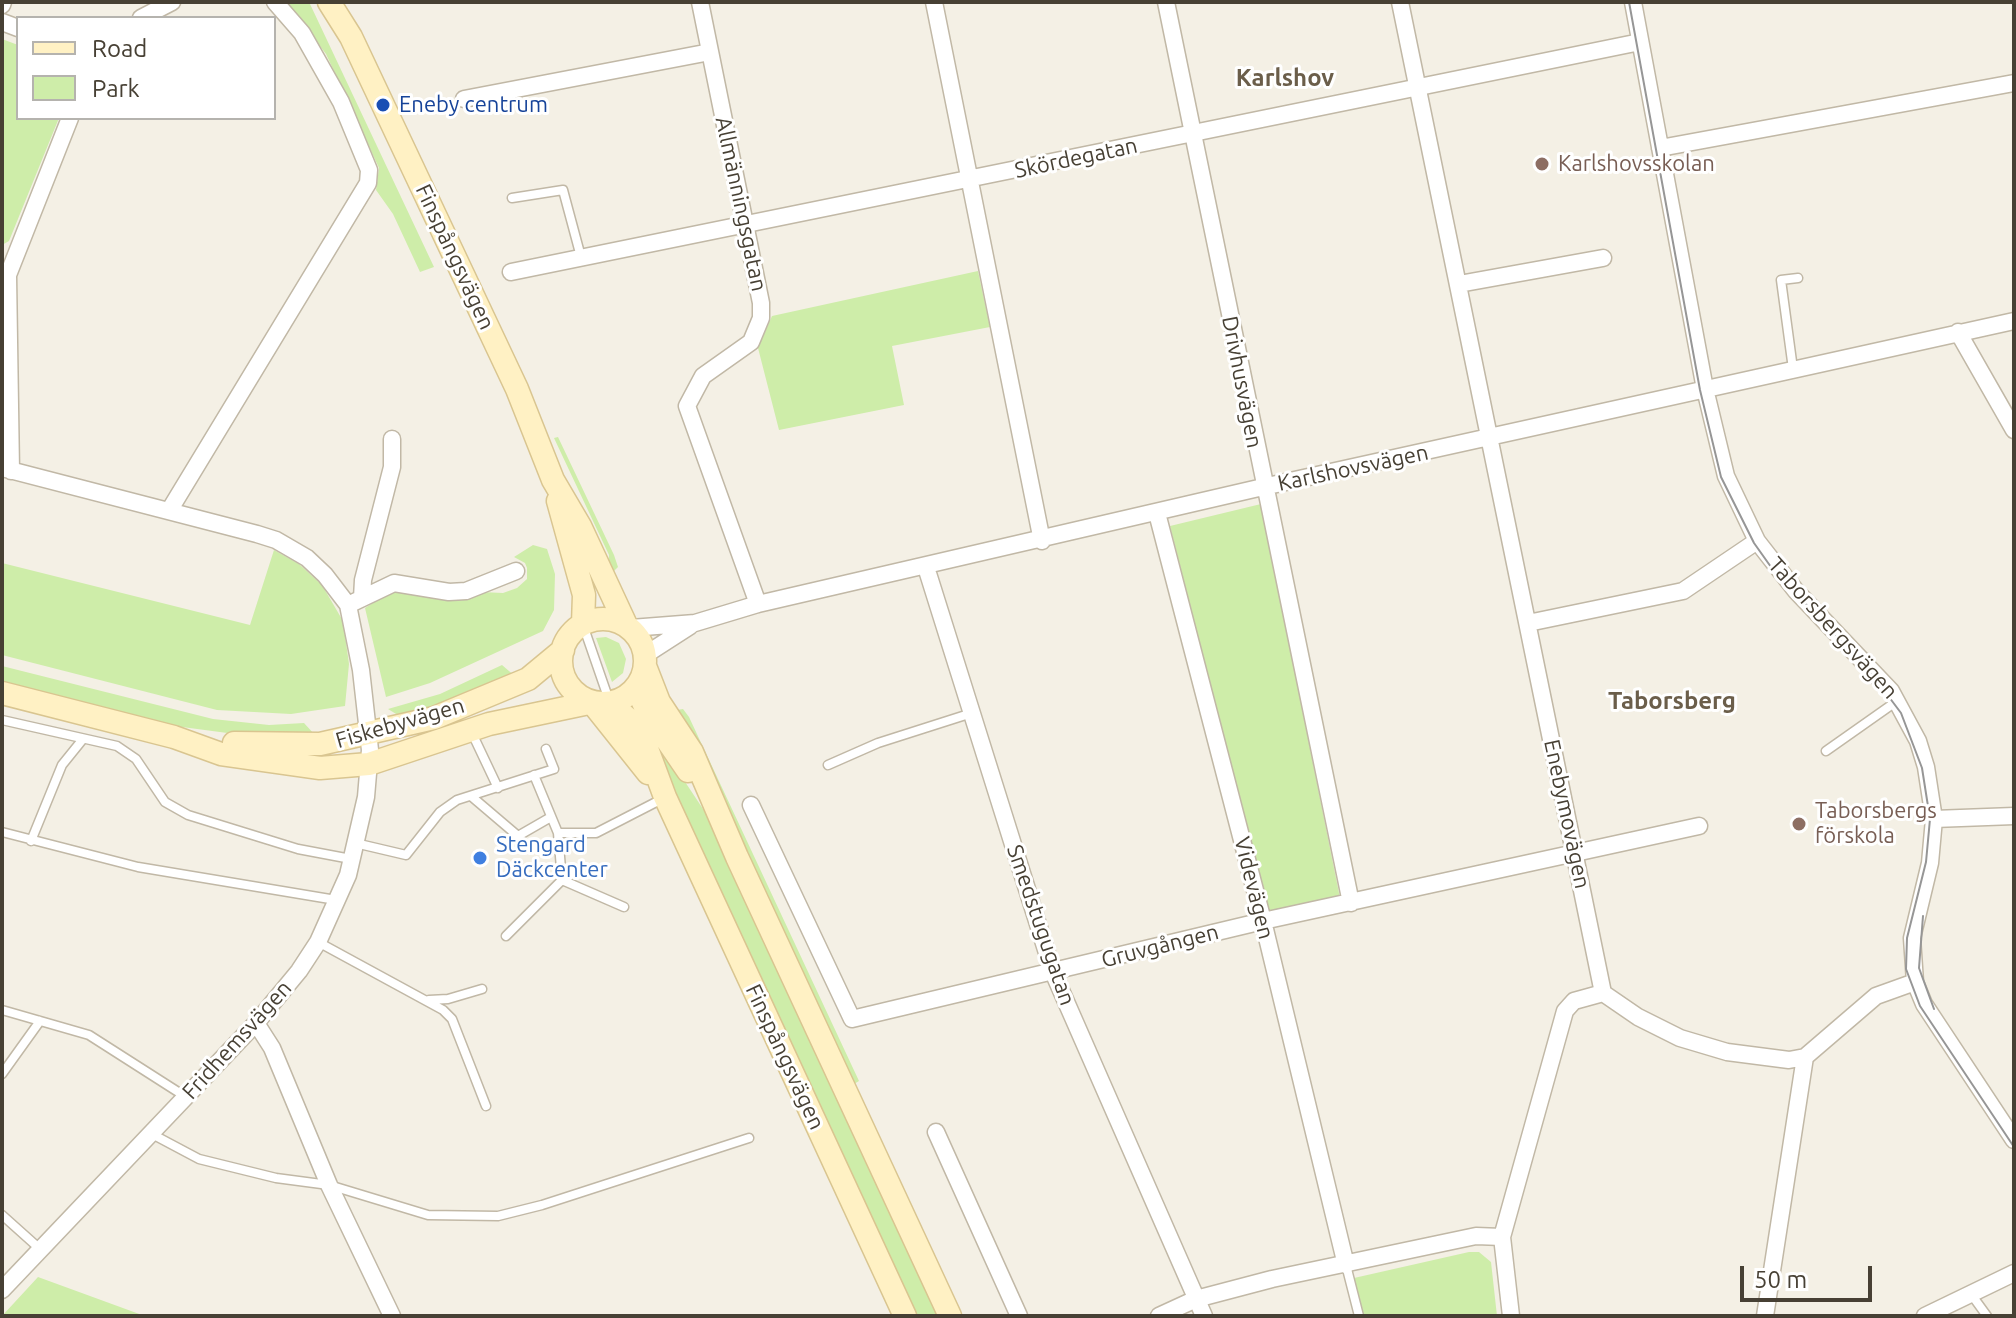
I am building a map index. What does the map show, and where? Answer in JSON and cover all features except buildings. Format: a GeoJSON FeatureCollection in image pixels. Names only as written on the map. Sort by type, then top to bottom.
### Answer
{"type":"FeatureCollection","features":[{"type":"Feature","properties":{"kind":"main road","name":"Finspångsvägen"},"geometry":{"type":"LineString","coordinates":[[329,2],[351,37],[517,389],[553,480],[582,586],[583,624]]}},
{"type":"Feature","properties":{"kind":"main road","name":"Finspångsvägen"},"geometry":{"type":"LineString","coordinates":[[346,2],[351,37]]}},
{"type":"Feature","properties":{"kind":"main road","name":"Finspångsvägen"},"geometry":{"type":"LineString","coordinates":[[553,480],[580,526],[628,627],[642,669],[647,711],[726,833],[950,1316]]}},
{"type":"Feature","properties":{"kind":"main road"},"geometry":{"type":"LineString","coordinates":[[563,650],[574,631],[583,624],[605,619],[628,627]]}},
{"type":"Feature","properties":{"kind":"main road","name":"Finspångsvägen"},"geometry":{"type":"LineString","coordinates":[[563,650],[562,668],[591,700],[626,717],[645,743],[665,797],[905,1316]]}},
{"type":"Feature","properties":{"kind":"main road","name":"Fiskebyvägen"},"geometry":{"type":"LineString","coordinates":[[174,737],[253,745],[320,744],[369,735],[434,718],[506,690],[528,679],[563,650]]}},
{"type":"Feature","properties":{"kind":"main road"},"geometry":{"type":"LineString","coordinates":[[591,700],[642,669]]}},
{"type":"Feature","properties":{"kind":"main road","name":"Fiskebyvägen"},"geometry":{"type":"LineString","coordinates":[[2,693],[174,737],[221,754],[305,767],[369,764],[480,727],[538,697],[591,700]]}},
{"type":"Feature","properties":{"kind":"street"},"geometry":{"type":"LineString","coordinates":[[145,16],[172,2]]}},
{"type":"Feature","properties":{"kind":"street"},"geometry":{"type":"LineString","coordinates":[[169,511],[368,183],[369,170],[341,102],[302,33],[275,2]]}},
{"type":"Feature","properties":{"kind":"street","name":"Allmänningsgatan"},"geometry":{"type":"LineString","coordinates":[[700,2],[761,303],[758,331],[751,342],[703,376],[687,406],[758,604]]}},
{"type":"Feature","properties":{"kind":"street"},"geometry":{"type":"LineString","coordinates":[[934,2],[1042,541]]}},
{"type":"Feature","properties":{"kind":"street","name":"Drivhusvägen"},"geometry":{"type":"LineString","coordinates":[[1166,2],[1263,487],[1351,903]]}},
{"type":"Feature","properties":{"kind":"street","name":"Enebymovägen"},"geometry":{"type":"LineString","coordinates":[[1400,2],[1603,993]]}},
{"type":"Feature","properties":{"kind":"street","name":"Taborsbergsvägen"},"geometry":{"type":"LineString","coordinates":[[1633,2],[1705,389],[1726,476],[1757,541],[1796,591],[1856,650],[1898,701],[1926,767],[1934,819],[1930,863],[1912,938],[1915,982],[1924,1004],[2014,1140]]}},
{"type":"Feature","properties":{"kind":"street","name":"Skördegatan"},"geometry":{"type":"LineString","coordinates":[[511,272],[1640,42]]}},
{"type":"Feature","properties":{"kind":"street"},"geometry":{"type":"LineString","coordinates":[[464,99],[710,52]]}},
{"type":"Feature","properties":{"kind":"street"},"geometry":{"type":"LineString","coordinates":[[1660,148],[2014,83]]}},
{"type":"Feature","properties":{"kind":"street"},"geometry":{"type":"LineString","coordinates":[[69,120],[7,260],[6,470],[257,534],[293,548],[355,602]]}},
{"type":"Feature","properties":{"kind":"street"},"geometry":{"type":"LineString","coordinates":[[1459,284],[1603,258]]}},
{"type":"Feature","properties":{"kind":"street","name":"Karlshovsvägen"},"geometry":{"type":"LineString","coordinates":[[628,627],[695,623],[758,604],[1042,541],[1263,487],[2014,321]]}},
{"type":"Feature","properties":{"kind":"street"},"geometry":{"type":"LineString","coordinates":[[1958,332],[2014,430]]}},
{"type":"Feature","properties":{"kind":"street"},"geometry":{"type":"LineString","coordinates":[[355,602],[392,467],[392,439]]}},
{"type":"Feature","properties":{"kind":"street","name":"Videvägen"},"geometry":{"type":"LineString","coordinates":[[1157,513],[1263,921],[1346,1265]]}},
{"type":"Feature","properties":{"kind":"street"},"geometry":{"type":"LineString","coordinates":[[1528,623],[1683,591],[1757,541]]}},
{"type":"Feature","properties":{"kind":"street","name":"Smedstugugatan"},"geometry":{"type":"LineString","coordinates":[[926,567],[1053,972],[1204,1316]]}},
{"type":"Feature","properties":{"kind":"street"},"geometry":{"type":"LineString","coordinates":[[355,602],[394,583],[449,592],[466,591],[516,571]]}},
{"type":"Feature","properties":{"kind":"street","name":"Fridhemsvägen"},"geometry":{"type":"LineString","coordinates":[[2,1290],[256,1023],[318,942],[353,851],[369,764],[369,735],[355,602]]}},
{"type":"Feature","properties":{"kind":"street","name":"Karlshovsvägen"},"geometry":{"type":"LineString","coordinates":[[642,669],[695,623]]}},
{"type":"Feature","properties":{"kind":"street","name":"Gruvgången"},"geometry":{"type":"LineString","coordinates":[[751,805],[852,1019],[1263,921],[1699,826]]}},
{"type":"Feature","properties":{"kind":"street"},"geometry":{"type":"LineString","coordinates":[[1934,819],[2014,816]]}},
{"type":"Feature","properties":{"kind":"street"},"geometry":{"type":"LineString","coordinates":[[1765,1316],[1805,1057],[1876,996],[1915,982]]}},
{"type":"Feature","properties":{"kind":"street"},"geometry":{"type":"LineString","coordinates":[[1511,1316],[1502,1237],[1565,1011],[1574,1001],[1603,993],[1659,1028],[1704,1046],[1757,1057],[1805,1057]]}},
{"type":"Feature","properties":{"kind":"street"},"geometry":{"type":"LineString","coordinates":[[256,1023],[272,1048],[329,1185],[392,1316]]}},
{"type":"Feature","properties":{"kind":"street"},"geometry":{"type":"LineString","coordinates":[[936,1132],[1019,1316]]}},
{"type":"Feature","properties":{"kind":"street"},"geometry":{"type":"LineString","coordinates":[[1159,1316],[1196,1299],[1272,1279],[1476,1236],[1502,1237]]}},
{"type":"Feature","properties":{"kind":"street"},"geometry":{"type":"LineString","coordinates":[[1925,1316],[2014,1273]]}},
{"type":"Feature","properties":{"kind":"lane"},"geometry":{"type":"LineString","coordinates":[[512,198],[563,190],[581,258]]}},
{"type":"Feature","properties":{"kind":"lane"},"geometry":{"type":"LineString","coordinates":[[1793,369],[1781,280],[1798,278]]}},
{"type":"Feature","properties":{"kind":"lane"},"geometry":{"type":"LineString","coordinates":[[583,624],[591,700]]}},
{"type":"Feature","properties":{"kind":"lane"},"geometry":{"type":"LineString","coordinates":[[1826,751],[1898,701]]}},
{"type":"Feature","properties":{"kind":"lane"},"geometry":{"type":"LineString","coordinates":[[828,765],[878,743],[972,713]]}},
{"type":"Feature","properties":{"kind":"lane"},"geometry":{"type":"LineString","coordinates":[[2,720],[117,746],[136,759],[165,802],[188,815],[298,849],[406,855],[440,812],[457,800],[554,769],[546,749]]}},
{"type":"Feature","properties":{"kind":"lane"},"geometry":{"type":"LineString","coordinates":[[480,727],[498,788]]}},
{"type":"Feature","properties":{"kind":"lane"},"geometry":{"type":"LineString","coordinates":[[31,841],[62,765],[83,739]]}},
{"type":"Feature","properties":{"kind":"lane"},"geometry":{"type":"LineString","coordinates":[[506,936],[562,880],[558,833],[534,775]]}},
{"type":"Feature","properties":{"kind":"lane"},"geometry":{"type":"LineString","coordinates":[[471,796],[518,836],[551,817]]}},
{"type":"Feature","properties":{"kind":"lane"},"geometry":{"type":"LineString","coordinates":[[558,833],[596,833],[665,797]]}},
{"type":"Feature","properties":{"kind":"lane"},"geometry":{"type":"LineString","coordinates":[[2,832],[138,867],[336,900]]}},
{"type":"Feature","properties":{"kind":"lane"},"geometry":{"type":"LineString","coordinates":[[562,880],[624,907]]}},
{"type":"Feature","properties":{"kind":"lane"},"geometry":{"type":"LineString","coordinates":[[318,942],[428,1000],[452,1019],[486,1106]]}},
{"type":"Feature","properties":{"kind":"lane"},"geometry":{"type":"LineString","coordinates":[[428,1000],[448,999],[482,989]]}},
{"type":"Feature","properties":{"kind":"lane"},"geometry":{"type":"LineString","coordinates":[[2,1010],[89,1035],[186,1097]]}},
{"type":"Feature","properties":{"kind":"lane"},"geometry":{"type":"LineString","coordinates":[[2,1074],[40,1021]]}},
{"type":"Feature","properties":{"kind":"lane"},"geometry":{"type":"LineString","coordinates":[[149,1133],[199,1159],[276,1178],[329,1185],[428,1215],[498,1216],[542,1205],[749,1138]]}},
{"type":"Feature","properties":{"kind":"lane"},"geometry":{"type":"LineString","coordinates":[[2,1215],[40,1249]]}},
{"type":"Feature","properties":{"kind":"lane"},"geometry":{"type":"LineString","coordinates":[[1346,1265],[1359,1316]]}},
{"type":"Feature","properties":{"kind":"lane"},"geometry":{"type":"LineString","coordinates":[[1971,1293],[1987,1316]]}},
{"type":"Feature","properties":{"kind":"green space"},"geometry":{"type":"Polygon","coordinates":[[[286,2],[310,4],[434,267],[420,272],[393,214],[376,190],[379,168],[326,54],[286,2]]]}},
{"type":"Feature","properties":{"kind":"green space"},"geometry":{"type":"Polygon","coordinates":[[[2,39],[16,44],[16,120],[58,120],[9,241],[2,245],[2,39]]]}},
{"type":"Feature","properties":{"kind":"green space"},"geometry":{"type":"Polygon","coordinates":[[[978,271],[990,327],[892,346],[904,405],[779,430],[758,348],[772,316],[978,271]]]}},
{"type":"Feature","properties":{"kind":"green space"},"geometry":{"type":"Polygon","coordinates":[[[558,437],[614,555],[618,567],[614,571],[608,568],[609,555],[554,438],[558,437]]]}},
{"type":"Feature","properties":{"kind":"green space"},"geometry":{"type":"Polygon","coordinates":[[[1261,504],[1340,898],[1268,913],[1170,526],[1261,504]]]}},
{"type":"Feature","properties":{"kind":"green space"},"geometry":{"type":"Polygon","coordinates":[[[533,545],[547,549],[555,574],[554,610],[543,631],[430,683],[386,697],[365,608],[396,588],[503,593],[517,588],[527,579],[527,568],[525,563],[514,557],[533,545]]]}},
{"type":"Feature","properties":{"kind":"green space"},"geometry":{"type":"Polygon","coordinates":[[[274,550],[299,564],[322,585],[343,621],[349,664],[345,706],[291,714],[217,710],[2,655],[2,563],[250,625],[274,550]]]}},
{"type":"Feature","properties":{"kind":"green space"},"geometry":{"type":"Polygon","coordinates":[[[606,637],[619,643],[626,659],[623,673],[612,682],[596,638],[606,637]]]}},
{"type":"Feature","properties":{"kind":"green space"},"geometry":{"type":"Polygon","coordinates":[[[502,665],[516,677],[492,691],[401,717],[388,709],[440,694],[502,665]]]}},
{"type":"Feature","properties":{"kind":"green space"},"geometry":{"type":"Polygon","coordinates":[[[2,666],[213,719],[269,725],[304,723],[315,735],[250,736],[167,725],[2,682],[2,666]]]}},
{"type":"Feature","properties":{"kind":"green space"},"geometry":{"type":"Polygon","coordinates":[[[683,709],[859,1081],[854,1084],[677,710],[683,709]]]}},
{"type":"Feature","properties":{"kind":"green space"},"geometry":{"type":"Polygon","coordinates":[[[650,729],[707,815],[938,1316],[916,1316],[658,759],[650,729]]]}},
{"type":"Feature","properties":{"kind":"green space"},"geometry":{"type":"Polygon","coordinates":[[[1479,1252],[1491,1262],[1497,1316],[1364,1316],[1354,1278],[1479,1252]]]}},
{"type":"Feature","properties":{"kind":"green space"},"geometry":{"type":"Polygon","coordinates":[[[38,1277],[142,1315],[143,1316],[2,1316],[38,1277]]]}},
{"type":"Feature","properties":{"kind":"tram line"},"geometry":{"type":"LineString","coordinates":[[1629,2],[1700,390],[1721,477],[1754,543],[1771,567],[1871,673],[1901,713],[1922,768],[1930,819],[1926,862],[1907,938],[1906,969],[1920,1006],[2014,1147]]}},
{"type":"Feature","properties":{"kind":"tram line"},"geometry":{"type":"LineString","coordinates":[[1923,916],[1919,968],[1934,1009]]}},
{"type":"Feature","properties":{"kind":"place","name":"Eneby centrum"},"geometry":{"type":"Point","coordinates":[383,105]}},
{"type":"Feature","properties":{"kind":"place","name":"Karlshovsskolan"},"geometry":{"type":"Point","coordinates":[1542,164]}},
{"type":"Feature","properties":{"kind":"place","name":"Taborsbergs förskola"},"geometry":{"type":"Point","coordinates":[1799,824]}},
{"type":"Feature","properties":{"kind":"place","name":"Stengard Däckcenter"},"geometry":{"type":"Point","coordinates":[480,858]}},
{"type":"Feature","properties":{"kind":"district","name":"Karlshov"},"geometry":{"type":"Point","coordinates":[1285,78]}},
{"type":"Feature","properties":{"kind":"district","name":"Taborsberg"},"geometry":{"type":"Point","coordinates":[1672,701]}}]}
